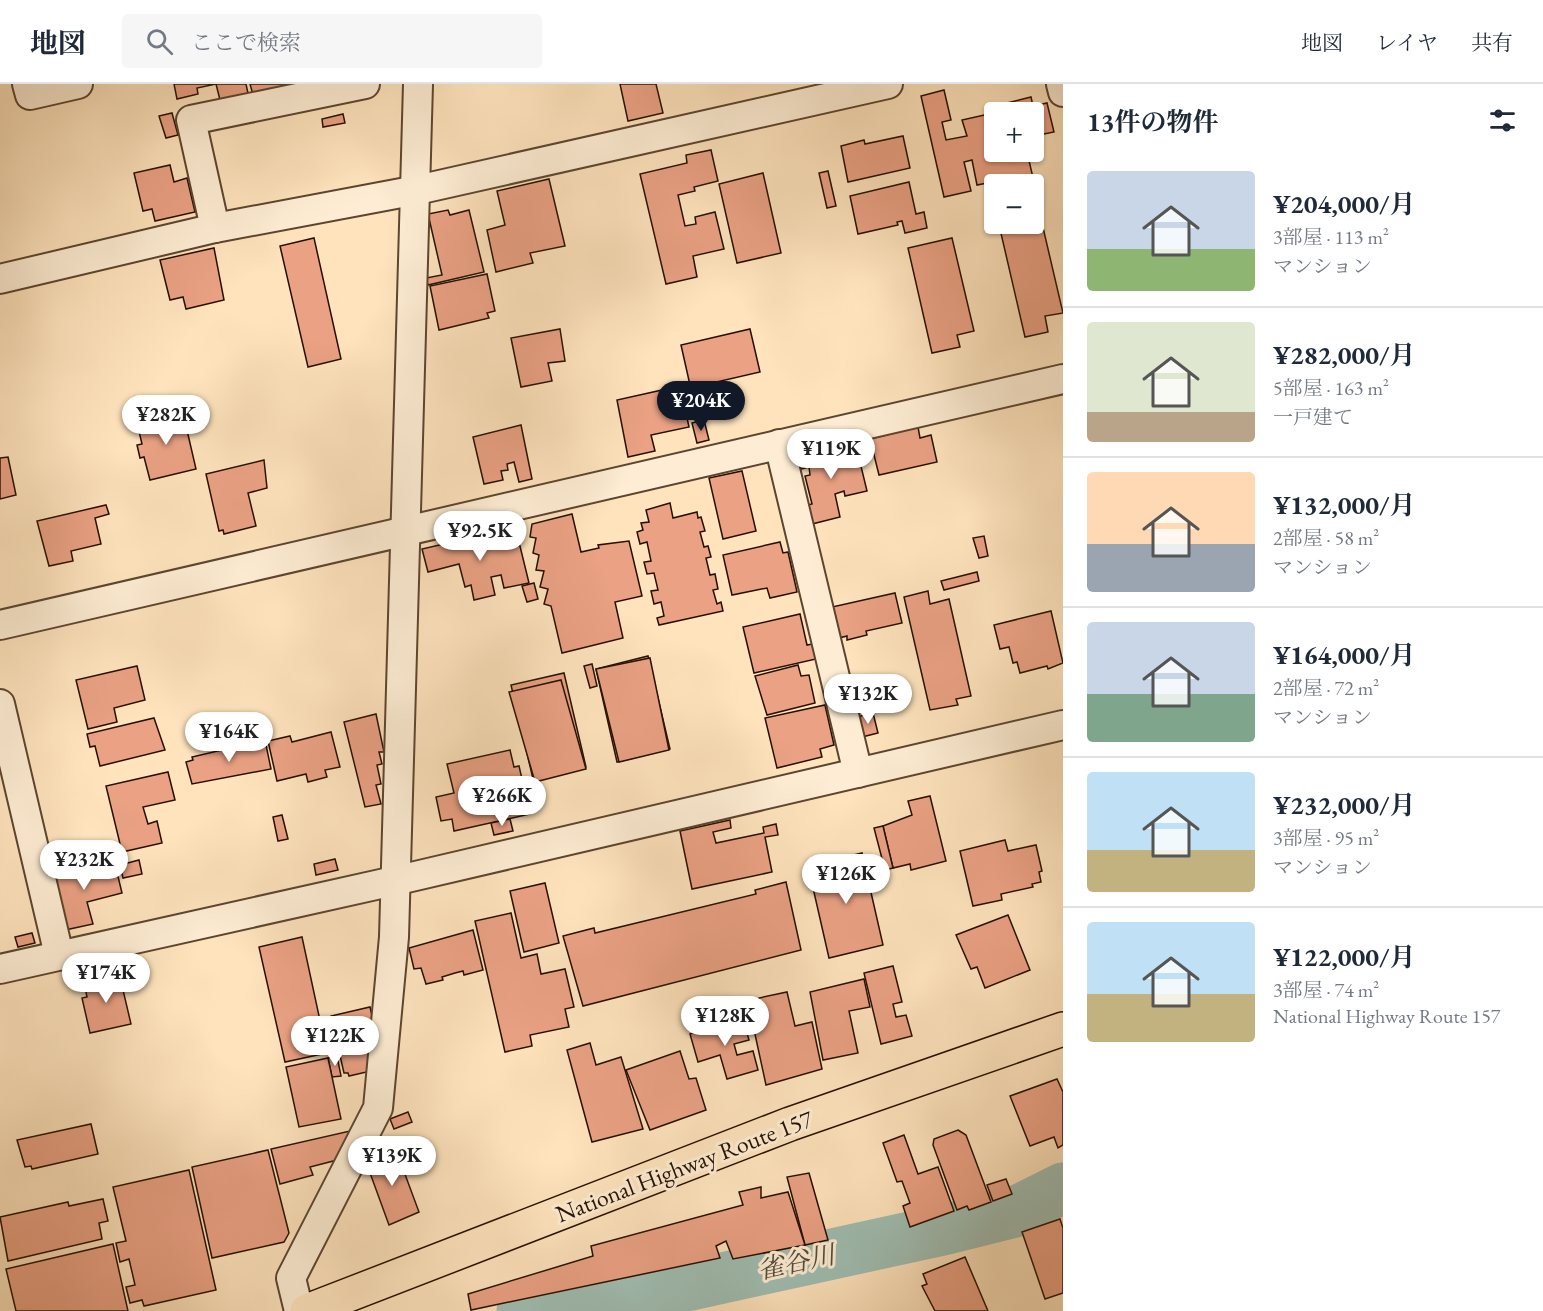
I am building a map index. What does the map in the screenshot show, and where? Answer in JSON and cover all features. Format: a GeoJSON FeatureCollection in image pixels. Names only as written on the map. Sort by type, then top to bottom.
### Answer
{"type":"FeatureCollection","features":[{"type":"Feature","properties":{"kind":"highway","name":"National Highway Route 157"},"geometry":{"type":"LineString","coordinates":[[307,1311],[790,1124],[1063,1029]]}},
{"type":"Feature","properties":{"kind":"street"},"geometry":{"type":"LineString","coordinates":[[28,89],[78,84]]}},
{"type":"Feature","properties":{"kind":"street"},"geometry":{"type":"LineString","coordinates":[[214,228],[191,120],[364,84]]}},
{"type":"Feature","properties":{"kind":"street"},"geometry":{"type":"LineString","coordinates":[[299,1311],[291,1278],[378,1108],[394,937],[404,530],[417,190],[418,84]]}},
{"type":"Feature","properties":{"kind":"street"},"geometry":{"type":"LineString","coordinates":[[0,279],[214,228],[417,190],[888,84]]}},
{"type":"Feature","properties":{"kind":"street"},"geometry":{"type":"LineString","coordinates":[[1061,84],[1063,92]]}},
{"type":"Feature","properties":{"kind":"street"},"geometry":{"type":"LineString","coordinates":[[0,625],[1063,379]]}},
{"type":"Feature","properties":{"kind":"street"},"geometry":{"type":"LineString","coordinates":[[779,444],[858,773]]}},
{"type":"Feature","properties":{"kind":"street"},"geometry":{"type":"LineString","coordinates":[[0,704],[59,956]]}},
{"type":"Feature","properties":{"kind":"street"},"geometry":{"type":"LineString","coordinates":[[0,969],[394,881],[1063,725]]}},
{"type":"Feature","properties":{"kind":"building"},"geometry":{"type":"Polygon","coordinates":[[[174,84],[216,84],[197,88],[198,94],[177,99],[174,84]]]}},
{"type":"Feature","properties":{"kind":"building"},"geometry":{"type":"Polygon","coordinates":[[[216,84],[246,84],[249,98],[221,104],[216,84]]]}},
{"type":"Feature","properties":{"kind":"building"},"geometry":{"type":"Polygon","coordinates":[[[250,84],[324,84],[255,102],[250,84]]]}},
{"type":"Feature","properties":{"kind":"building"},"geometry":{"type":"Polygon","coordinates":[[[620,84],[656,84],[663,113],[628,121],[620,84]]]}},
{"type":"Feature","properties":{"kind":"building"},"geometry":{"type":"Polygon","coordinates":[[[944,90],[951,120],[942,122],[946,140],[967,136],[962,120],[984,115],[984,162],[1029,162],[1032,174],[984,174],[984,184],[977,185],[972,160],[964,162],[971,191],[944,197],[921,96],[944,90]]]}},
{"type":"Feature","properties":{"kind":"building"},"geometry":{"type":"Polygon","coordinates":[[[1031,97],[1032,102],[1011,102],[1031,97]]]}},
{"type":"Feature","properties":{"kind":"building"},"geometry":{"type":"Polygon","coordinates":[[[1047,103],[1054,132],[1044,134],[1044,104],[1047,103]]]}},
{"type":"Feature","properties":{"kind":"building"},"geometry":{"type":"Polygon","coordinates":[[[172,113],[178,135],[166,138],[159,116],[172,113]]]}},
{"type":"Feature","properties":{"kind":"building"},"geometry":{"type":"Polygon","coordinates":[[[343,114],[345,123],[323,127],[322,119],[343,114]]]}},
{"type":"Feature","properties":{"kind":"building"},"geometry":{"type":"Polygon","coordinates":[[[903,136],[910,168],[848,182],[841,146],[864,140],[865,144],[903,136]]]}},
{"type":"Feature","properties":{"kind":"building"},"geometry":{"type":"Polygon","coordinates":[[[711,150],[718,181],[694,187],[695,191],[678,195],[685,226],[696,224],[695,217],[715,212],[724,249],[693,256],[697,277],[666,284],[640,174],[687,163],[686,155],[711,150]]]}},
{"type":"Feature","properties":{"kind":"building"},"geometry":{"type":"Polygon","coordinates":[[[170,165],[174,182],[187,178],[195,212],[155,221],[152,209],[143,211],[134,173],[170,165]]]}},
{"type":"Feature","properties":{"kind":"building"},"geometry":{"type":"Polygon","coordinates":[[[828,171],[836,206],[827,208],[819,173],[828,171]]]}},
{"type":"Feature","properties":{"kind":"building"},"geometry":{"type":"Polygon","coordinates":[[[763,173],[781,253],[737,263],[719,184],[763,173]]]}},
{"type":"Feature","properties":{"kind":"building"},"geometry":{"type":"Polygon","coordinates":[[[549,179],[565,246],[530,253],[533,263],[496,272],[487,230],[505,225],[497,191],[549,179]]]}},
{"type":"Feature","properties":{"kind":"building"},"geometry":{"type":"Polygon","coordinates":[[[909,182],[916,214],[924,212],[927,228],[905,233],[902,221],[897,222],[898,225],[858,234],[850,196],[909,182]]]}},
{"type":"Feature","properties":{"kind":"building"},"geometry":{"type":"Polygon","coordinates":[[[448,210],[450,215],[469,210],[484,272],[428,285],[426,278],[442,275],[428,214],[448,210]]]}},
{"type":"Feature","properties":{"kind":"building"},"geometry":{"type":"Polygon","coordinates":[[[1044,232],[1063,313],[1045,316],[1048,332],[1025,337],[1001,234],[1044,234],[1044,232]]]}},
{"type":"Feature","properties":{"kind":"building"},"geometry":{"type":"Polygon","coordinates":[[[314,238],[341,359],[308,367],[280,246],[314,238]]]}},
{"type":"Feature","properties":{"kind":"building"},"geometry":{"type":"Polygon","coordinates":[[[952,238],[974,331],[957,335],[960,347],[932,353],[908,248],[952,238]]]}},
{"type":"Feature","properties":{"kind":"building"},"geometry":{"type":"Polygon","coordinates":[[[214,248],[224,300],[186,309],[183,297],[170,300],[160,260],[214,248]]]}},
{"type":"Feature","properties":{"kind":"building"},"geometry":{"type":"Polygon","coordinates":[[[487,274],[495,311],[487,313],[489,318],[439,330],[430,286],[487,274]]]}},
{"type":"Feature","properties":{"kind":"building"},"geometry":{"type":"Polygon","coordinates":[[[560,329],[565,361],[548,363],[552,381],[521,387],[511,338],[560,329]]]}},
{"type":"Feature","properties":{"kind":"building"},"geometry":{"type":"Polygon","coordinates":[[[750,329],[760,372],[712,383],[713,389],[692,394],[681,345],[750,329]]]}},
{"type":"Feature","properties":{"kind":"building"},"geometry":{"type":"Polygon","coordinates":[[[680,386],[689,427],[651,435],[655,451],[628,457],[617,400],[680,386]]]}},
{"type":"Feature","properties":{"kind":"building"},"geometry":{"type":"Polygon","coordinates":[[[183,413],[196,469],[150,480],[144,457],[140,458],[137,445],[142,444],[137,423],[183,413]]]}},
{"type":"Feature","properties":{"kind":"building"},"geometry":{"type":"Polygon","coordinates":[[[704,420],[709,440],[697,443],[692,423],[704,420]]]}},
{"type":"Feature","properties":{"kind":"building"},"geometry":{"type":"Polygon","coordinates":[[[521,425],[532,479],[519,482],[514,462],[507,464],[508,470],[501,471],[503,480],[484,484],[473,437],[521,425]]]}},
{"type":"Feature","properties":{"kind":"building"},"geometry":{"type":"Polygon","coordinates":[[[918,427],[920,438],[931,435],[937,462],[879,475],[870,439],[918,427]]]}},
{"type":"Feature","properties":{"kind":"building"},"geometry":{"type":"Polygon","coordinates":[[[857,441],[858,448],[846,452],[848,460],[859,458],[867,491],[845,496],[844,491],[835,494],[840,517],[812,524],[807,505],[812,504],[805,476],[810,475],[809,467],[797,470],[794,456],[811,452],[812,456],[844,449],[844,444],[857,441]]]}},
{"type":"Feature","properties":{"kind":"building"},"geometry":{"type":"Polygon","coordinates":[[[8,457],[16,495],[0,499],[0,458],[8,457]]]}},
{"type":"Feature","properties":{"kind":"building"},"geometry":{"type":"Polygon","coordinates":[[[264,460],[267,488],[248,493],[256,526],[224,534],[223,530],[219,531],[206,474],[264,460]]]}},
{"type":"Feature","properties":{"kind":"building"},"geometry":{"type":"Polygon","coordinates":[[[742,471],[756,531],[723,539],[709,478],[742,471]]]}},
{"type":"Feature","properties":{"kind":"building"},"geometry":{"type":"Polygon","coordinates":[[[670,503],[673,518],[697,512],[698,518],[701,517],[705,531],[700,532],[704,547],[708,546],[711,557],[706,558],[710,575],[715,574],[718,589],[713,590],[717,604],[721,602],[723,611],[659,625],[657,618],[664,616],[661,602],[654,604],[651,591],[658,590],[654,573],[647,574],[644,562],[651,561],[647,542],[640,544],[637,532],[643,530],[641,523],[649,522],[646,510],[670,503]]]}},
{"type":"Feature","properties":{"kind":"building"},"geometry":{"type":"Polygon","coordinates":[[[106,505],[109,514],[95,518],[101,544],[71,551],[73,561],[49,566],[37,521],[106,505]]]}},
{"type":"Feature","properties":{"kind":"building"},"geometry":{"type":"Polygon","coordinates":[[[572,514],[581,552],[599,548],[598,545],[629,541],[642,596],[615,602],[623,638],[562,653],[551,606],[544,604],[548,589],[540,587],[544,571],[536,570],[539,555],[533,553],[536,538],[530,537],[532,524],[572,514]]]}},
{"type":"Feature","properties":{"kind":"building"},"geometry":{"type":"Polygon","coordinates":[[[484,530],[487,546],[518,538],[529,583],[504,588],[501,575],[491,577],[495,595],[474,600],[471,585],[465,587],[459,564],[428,572],[422,549],[461,540],[460,535],[484,530]]]}},
{"type":"Feature","properties":{"kind":"building"},"geometry":{"type":"Polygon","coordinates":[[[984,536],[988,556],[979,558],[973,538],[984,536]]]}},
{"type":"Feature","properties":{"kind":"building"},"geometry":{"type":"Polygon","coordinates":[[[780,542],[783,553],[788,552],[797,592],[770,598],[767,588],[732,595],[723,555],[780,542]]]}},
{"type":"Feature","properties":{"kind":"building"},"geometry":{"type":"Polygon","coordinates":[[[977,572],[979,581],[944,590],[941,581],[977,572]]]}},
{"type":"Feature","properties":{"kind":"building"},"geometry":{"type":"Polygon","coordinates":[[[534,583],[538,599],[527,602],[522,586],[534,583]]]}},
{"type":"Feature","properties":{"kind":"building"},"geometry":{"type":"Polygon","coordinates":[[[928,591],[930,604],[949,599],[971,696],[956,699],[958,705],[930,710],[904,597],[928,591]]]}},
{"type":"Feature","properties":{"kind":"building"},"geometry":{"type":"Polygon","coordinates":[[[895,593],[902,623],[866,631],[867,635],[847,640],[847,636],[839,638],[832,607],[895,593]]]}},
{"type":"Feature","properties":{"kind":"building"},"geometry":{"type":"Polygon","coordinates":[[[1051,611],[1063,663],[1048,669],[1047,666],[1020,673],[1017,662],[1013,663],[1009,647],[1000,649],[994,625],[1051,611]]]}},
{"type":"Feature","properties":{"kind":"building"},"geometry":{"type":"Polygon","coordinates":[[[800,614],[807,645],[812,644],[816,659],[754,673],[743,627],[800,614]]]}},
{"type":"Feature","properties":{"kind":"building"},"geometry":{"type":"Polygon","coordinates":[[[648,656],[670,749],[617,762],[596,669],[648,656]]]}},
{"type":"Feature","properties":{"kind":"building"},"geometry":{"type":"Polygon","coordinates":[[[650,658],[669,750],[619,762],[596,669],[650,658]]]}},
{"type":"Feature","properties":{"kind":"building"},"geometry":{"type":"Polygon","coordinates":[[[592,664],[597,686],[590,688],[584,666],[592,664]]]}},
{"type":"Feature","properties":{"kind":"building"},"geometry":{"type":"Polygon","coordinates":[[[798,665],[801,676],[809,675],[815,703],[767,715],[755,676],[798,665]]]}},
{"type":"Feature","properties":{"kind":"building"},"geometry":{"type":"Polygon","coordinates":[[[137,666],[145,700],[114,708],[117,722],[88,729],[76,680],[137,666]]]}},
{"type":"Feature","properties":{"kind":"building"},"geometry":{"type":"Polygon","coordinates":[[[564,673],[586,767],[533,779],[511,685],[564,673]]]}},
{"type":"Feature","properties":{"kind":"building"},"geometry":{"type":"Polygon","coordinates":[[[561,680],[586,769],[535,782],[509,692],[561,680]]]}},
{"type":"Feature","properties":{"kind":"building"},"geometry":{"type":"Polygon","coordinates":[[[825,705],[834,745],[820,749],[822,757],[777,768],[765,718],[825,705]]]}},
{"type":"Feature","properties":{"kind":"building"},"geometry":{"type":"Polygon","coordinates":[[[873,713],[878,733],[862,737],[857,717],[873,713]]]}},
{"type":"Feature","properties":{"kind":"building"},"geometry":{"type":"Polygon","coordinates":[[[376,714],[384,752],[379,752],[382,764],[377,765],[381,784],[376,785],[381,804],[365,807],[344,722],[376,714]]]}},
{"type":"Feature","properties":{"kind":"building"},"geometry":{"type":"Polygon","coordinates":[[[154,718],[165,750],[100,766],[95,746],[90,747],[87,734],[154,718]]]}},
{"type":"Feature","properties":{"kind":"building"},"geometry":{"type":"Polygon","coordinates":[[[331,732],[340,767],[325,770],[327,777],[308,782],[306,774],[277,781],[268,741],[290,736],[292,742],[331,732]]]}},
{"type":"Feature","properties":{"kind":"building"},"geometry":{"type":"Polygon","coordinates":[[[265,740],[271,769],[192,784],[186,762],[193,760],[192,757],[265,740]]]}},
{"type":"Feature","properties":{"kind":"building"},"geometry":{"type":"Polygon","coordinates":[[[510,750],[514,767],[519,766],[530,814],[454,831],[452,819],[441,821],[436,797],[454,793],[447,764],[510,750]]]}},
{"type":"Feature","properties":{"kind":"building"},"geometry":{"type":"Polygon","coordinates":[[[168,772],[175,800],[143,807],[148,824],[157,821],[162,843],[122,852],[106,786],[168,772]]]}},
{"type":"Feature","properties":{"kind":"building"},"geometry":{"type":"Polygon","coordinates":[[[930,796],[946,861],[911,870],[910,864],[893,868],[883,826],[912,815],[908,801],[930,796]]]}},
{"type":"Feature","properties":{"kind":"building"},"geometry":{"type":"Polygon","coordinates":[[[282,815],[288,839],[278,841],[273,817],[282,815]]]}},
{"type":"Feature","properties":{"kind":"building"},"geometry":{"type":"Polygon","coordinates":[[[510,819],[513,831],[494,835],[491,823],[510,819]]]}},
{"type":"Feature","properties":{"kind":"building"},"geometry":{"type":"Polygon","coordinates":[[[730,820],[731,828],[713,832],[716,843],[764,833],[763,827],[776,824],[778,835],[765,837],[772,872],[692,889],[680,831],[730,820]]]}},
{"type":"Feature","properties":{"kind":"building"},"geometry":{"type":"Polygon","coordinates":[[[883,826],[893,868],[885,870],[874,828],[883,826]]]}},
{"type":"Feature","properties":{"kind":"building"},"geometry":{"type":"Polygon","coordinates":[[[1005,840],[1008,851],[1036,845],[1042,871],[1039,872],[1041,882],[1032,884],[1033,887],[1001,894],[1002,900],[973,906],[960,851],[1005,840]]]}},
{"type":"Feature","properties":{"kind":"building"},"geometry":{"type":"Polygon","coordinates":[[[862,853],[883,945],[829,958],[808,866],[862,853]]]}},
{"type":"Feature","properties":{"kind":"building"},"geometry":{"type":"Polygon","coordinates":[[[335,859],[338,870],[316,875],[314,864],[335,859]]]}},
{"type":"Feature","properties":{"kind":"building"},"geometry":{"type":"Polygon","coordinates":[[[114,860],[122,893],[87,902],[93,924],[65,930],[51,875],[114,860]]]}},
{"type":"Feature","properties":{"kind":"building"},"geometry":{"type":"Polygon","coordinates":[[[139,860],[142,874],[123,878],[120,865],[139,860]]]}},
{"type":"Feature","properties":{"kind":"building"},"geometry":{"type":"Polygon","coordinates":[[[786,882],[801,950],[583,1006],[563,936],[594,928],[595,933],[756,894],[755,890],[786,882]]]}},
{"type":"Feature","properties":{"kind":"building"},"geometry":{"type":"Polygon","coordinates":[[[545,883],[559,943],[524,952],[510,891],[545,883]]]}},
{"type":"Feature","properties":{"kind":"building"},"geometry":{"type":"Polygon","coordinates":[[[511,913],[521,958],[537,954],[541,974],[565,969],[574,1007],[565,1009],[569,1027],[530,1035],[532,1046],[505,1052],[475,921],[511,913]]]}},
{"type":"Feature","properties":{"kind":"building"},"geometry":{"type":"Polygon","coordinates":[[[1008,915],[1030,970],[985,988],[977,967],[971,969],[956,935],[1008,915]]]}},
{"type":"Feature","properties":{"kind":"building"},"geometry":{"type":"Polygon","coordinates":[[[473,930],[483,970],[464,975],[463,971],[442,977],[443,980],[426,984],[421,968],[414,969],[409,948],[473,930]]]}},
{"type":"Feature","properties":{"kind":"building"},"geometry":{"type":"Polygon","coordinates":[[[32,933],[35,943],[18,947],[15,937],[32,933]]]}},
{"type":"Feature","properties":{"kind":"building"},"geometry":{"type":"Polygon","coordinates":[[[302,937],[327,1053],[285,1062],[259,947],[302,937]]]}},
{"type":"Feature","properties":{"kind":"building"},"geometry":{"type":"Polygon","coordinates":[[[893,966],[902,1002],[893,1004],[896,1017],[906,1015],[912,1036],[881,1044],[864,973],[893,966]]]}},
{"type":"Feature","properties":{"kind":"building"},"geometry":{"type":"Polygon","coordinates":[[[119,973],[131,1024],[90,1033],[82,998],[87,997],[84,982],[119,973]]]}},
{"type":"Feature","properties":{"kind":"building"},"geometry":{"type":"Polygon","coordinates":[[[864,979],[870,1007],[849,1011],[858,1053],[823,1060],[810,992],[864,979]]]}},
{"type":"Feature","properties":{"kind":"building"},"geometry":{"type":"Polygon","coordinates":[[[787,992],[795,1026],[812,1022],[822,1069],[766,1085],[753,1025],[764,1023],[759,998],[787,992]]]}},
{"type":"Feature","properties":{"kind":"building"},"geometry":{"type":"Polygon","coordinates":[[[370,1007],[376,1033],[371,1071],[349,1076],[348,1073],[344,1073],[331,1016],[370,1007]]]}},
{"type":"Feature","properties":{"kind":"building"},"geometry":{"type":"Polygon","coordinates":[[[742,1016],[749,1040],[734,1044],[737,1055],[753,1051],[758,1070],[727,1079],[720,1055],[698,1062],[690,1034],[742,1016]]]}},
{"type":"Feature","properties":{"kind":"building"},"geometry":{"type":"Polygon","coordinates":[[[590,1043],[596,1065],[621,1057],[643,1129],[592,1142],[567,1050],[590,1043]]]}},
{"type":"Feature","properties":{"kind":"building"},"geometry":{"type":"Polygon","coordinates":[[[680,1051],[689,1079],[696,1078],[706,1110],[650,1130],[626,1070],[680,1051]]]}},
{"type":"Feature","properties":{"kind":"building"},"geometry":{"type":"Polygon","coordinates":[[[337,1056],[341,1076],[332,1077],[328,1058],[337,1056]]]}},
{"type":"Feature","properties":{"kind":"building"},"geometry":{"type":"Polygon","coordinates":[[[328,1058],[341,1119],[299,1127],[286,1067],[328,1058]]]}},
{"type":"Feature","properties":{"kind":"building"},"geometry":{"type":"Polygon","coordinates":[[[1057,1079],[1063,1092],[1063,1145],[1058,1148],[1054,1137],[1030,1146],[1010,1096],[1057,1079]]]}},
{"type":"Feature","properties":{"kind":"building"},"geometry":{"type":"Polygon","coordinates":[[[408,1112],[412,1122],[394,1129],[390,1119],[408,1112]]]}},
{"type":"Feature","properties":{"kind":"building"},"geometry":{"type":"Polygon","coordinates":[[[91,1124],[98,1154],[32,1169],[31,1166],[25,1167],[17,1140],[91,1124]]]}},
{"type":"Feature","properties":{"kind":"building"},"geometry":{"type":"Polygon","coordinates":[[[958,1130],[966,1135],[991,1202],[969,1210],[967,1206],[957,1210],[933,1145],[934,1139],[958,1130]]]}},
{"type":"Feature","properties":{"kind":"building"},"geometry":{"type":"Polygon","coordinates":[[[350,1131],[337,1160],[310,1167],[313,1175],[280,1184],[271,1149],[350,1131]]]}},
{"type":"Feature","properties":{"kind":"building"},"geometry":{"type":"Polygon","coordinates":[[[904,1135],[918,1174],[938,1167],[954,1211],[910,1227],[903,1206],[910,1203],[902,1181],[897,1182],[883,1143],[904,1135]]]}},
{"type":"Feature","properties":{"kind":"building"},"geometry":{"type":"Polygon","coordinates":[[[268,1150],[289,1233],[284,1242],[212,1258],[192,1167],[268,1150]]]}},
{"type":"Feature","properties":{"kind":"building"},"geometry":{"type":"Polygon","coordinates":[[[396,1150],[419,1212],[389,1225],[366,1162],[396,1150]]]}},
{"type":"Feature","properties":{"kind":"building"},"geometry":{"type":"Polygon","coordinates":[[[189,1170],[216,1290],[144,1306],[142,1300],[130,1303],[126,1287],[135,1285],[129,1259],[120,1262],[116,1243],[126,1241],[113,1187],[189,1170]]]}},
{"type":"Feature","properties":{"kind":"building"},"geometry":{"type":"Polygon","coordinates":[[[809,1173],[828,1240],[805,1245],[787,1177],[809,1173]]]}},
{"type":"Feature","properties":{"kind":"building"},"geometry":{"type":"Polygon","coordinates":[[[1006,1179],[1012,1194],[993,1201],[987,1185],[1006,1179]]]}},
{"type":"Feature","properties":{"kind":"building"},"geometry":{"type":"Polygon","coordinates":[[[761,1187],[761,1198],[788,1192],[805,1245],[733,1259],[726,1241],[716,1246],[720,1258],[471,1310],[468,1294],[593,1256],[591,1246],[743,1205],[739,1192],[761,1187]]]}},
{"type":"Feature","properties":{"kind":"building"},"geometry":{"type":"Polygon","coordinates":[[[103,1199],[108,1221],[99,1223],[102,1239],[8,1261],[0,1217],[68,1202],[69,1206],[103,1199]]]}},
{"type":"Feature","properties":{"kind":"building"},"geometry":{"type":"Polygon","coordinates":[[[1060,1219],[1063,1228],[1063,1293],[1045,1299],[1022,1232],[1060,1219]]]}},
{"type":"Feature","properties":{"kind":"building"},"geometry":{"type":"Polygon","coordinates":[[[113,1244],[128,1311],[16,1311],[6,1269],[113,1244]]]}},
{"type":"Feature","properties":{"kind":"building"},"geometry":{"type":"Polygon","coordinates":[[[965,1257],[988,1311],[935,1311],[922,1286],[927,1284],[923,1274],[965,1257]]]}},
{"type":"Feature","properties":{"kind":"waterway","name":"雀谷川"},"geometry":{"type":"LineString","coordinates":[[522,1311],[587,1297],[686,1286],[947,1229],[1015,1212],[1063,1188]]}}]}
